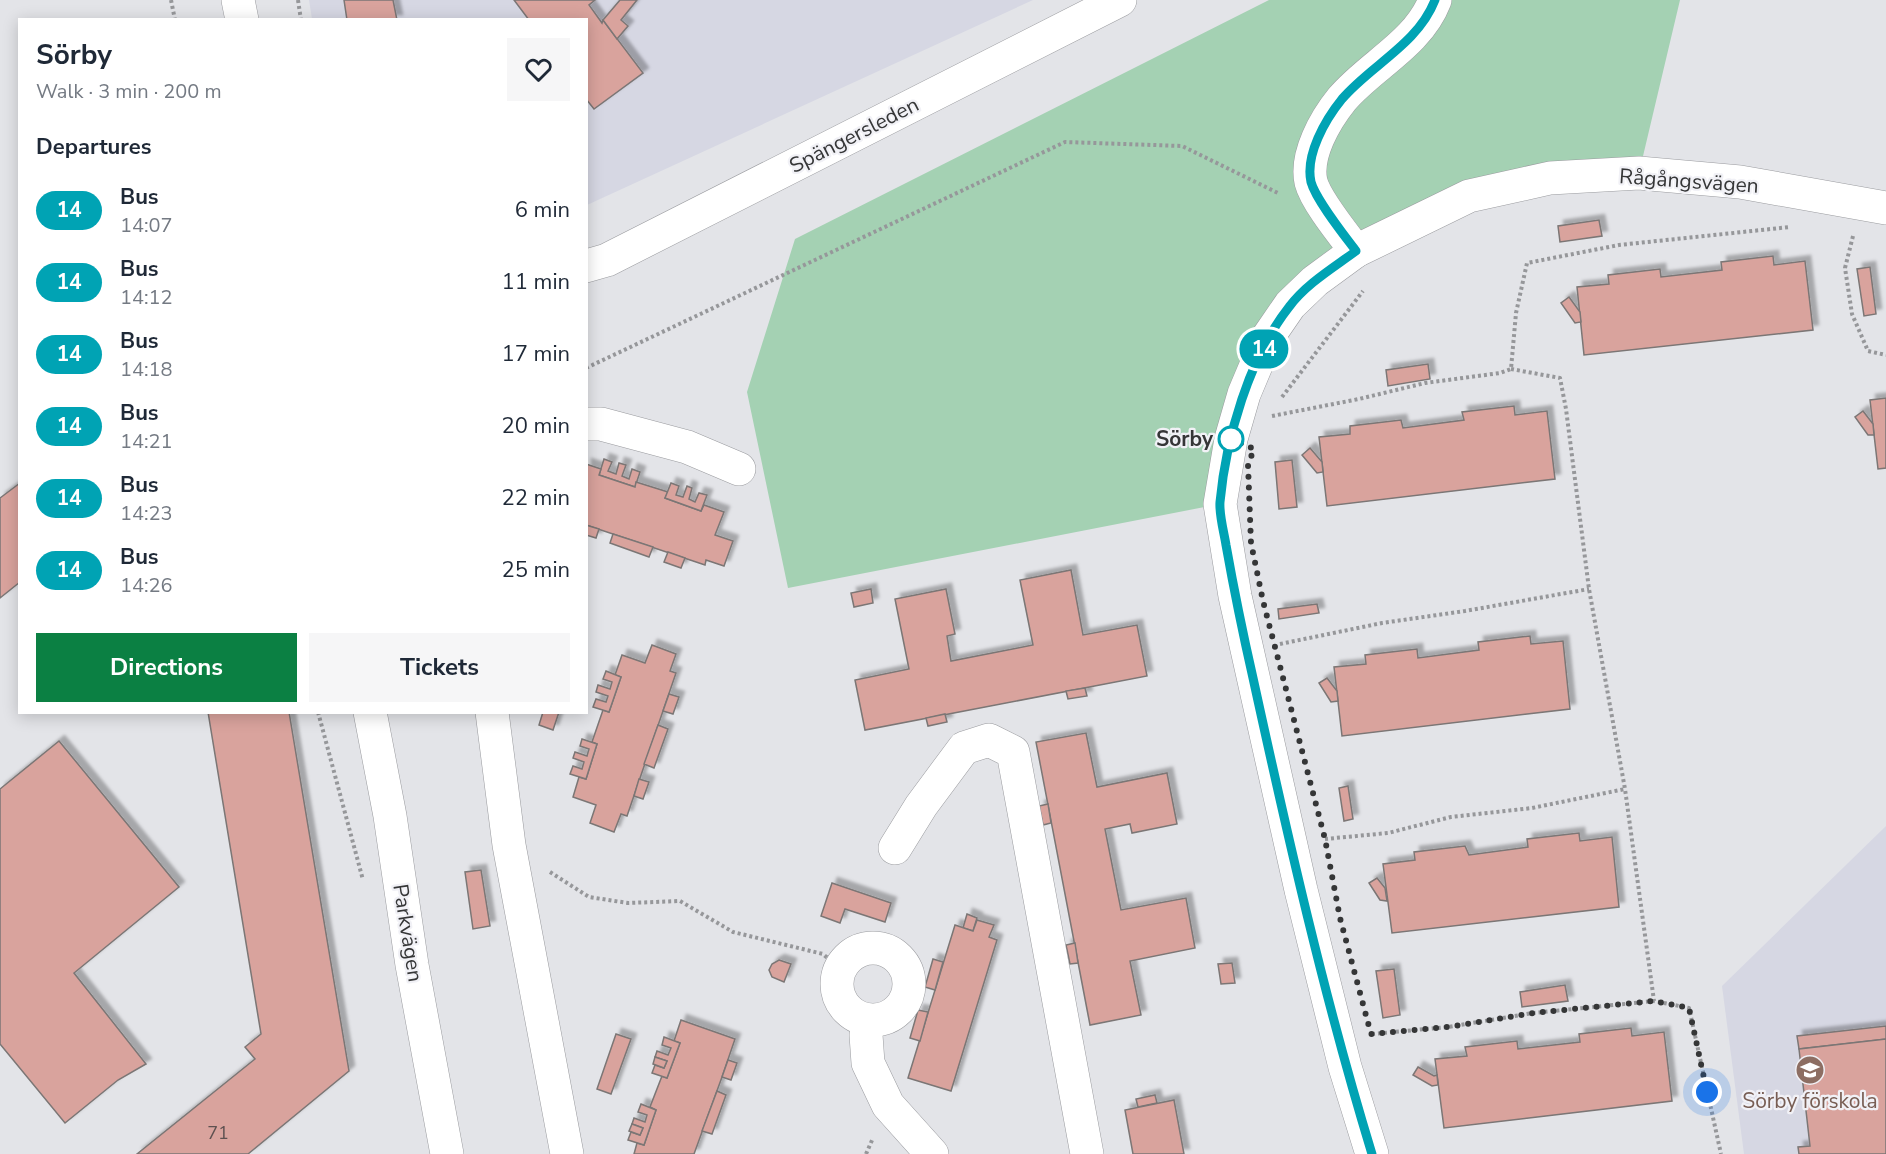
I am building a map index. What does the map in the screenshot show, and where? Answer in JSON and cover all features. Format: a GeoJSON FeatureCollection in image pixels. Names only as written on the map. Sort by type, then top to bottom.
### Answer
{"type":"FeatureCollection","features":[{"type":"Feature","properties":{"kind":"street"},"geometry":{"type":"LineString","coordinates":[[238,0],[242,18]]}},
{"type":"Feature","properties":{"kind":"street","name":"Spängersleden"},"geometry":{"type":"LineString","coordinates":[[588,265],[606,260],[1120,0]]}},
{"type":"Feature","properties":{"kind":"street"},"geometry":{"type":"LineString","coordinates":[[1356,251],[1311,183],[1310,159],[1317,139],[1342,99],[1411,37],[1430,12],[1435,0]]}},
{"type":"Feature","properties":{"kind":"street","name":"Rågångsvägen"},"geometry":{"type":"LineString","coordinates":[[1372,1154],[1345,1067],[1301,890],[1235,596],[1220,504],[1231,439],[1244,394],[1268,337],[1290,305],[1315,281],[1356,251],[1469,196],[1550,178],[1639,173],[1740,182],[1886,208]]}},
{"type":"Feature","properties":{"kind":"street"},"geometry":{"type":"LineString","coordinates":[[588,424],[600,423],[687,447],[739,469]]}},
{"type":"Feature","properties":{"kind":"street","name":"Parkvägen"},"geometry":{"type":"LineString","coordinates":[[370,714],[390,816],[412,965],[447,1154]]}},
{"type":"Feature","properties":{"kind":"street"},"geometry":{"type":"LineString","coordinates":[[492,714],[509,845],[567,1154]]}},
{"type":"Feature","properties":{"kind":"street"},"geometry":{"type":"LineString","coordinates":[[895,848],[921,806],[964,748],[989,740],[1013,752],[1087,1154]]}},
{"type":"Feature","properties":{"kind":"street"},"geometry":{"type":"LineString","coordinates":[[878,947],[899,957],[910,978],[907,1001],[891,1017],[868,1022],[847,1011],[836,991],[839,968],[856,951],[878,947]]}},
{"type":"Feature","properties":{"kind":"street"},"geometry":{"type":"LineString","coordinates":[[868,1022],[866,1035],[868,1064],[888,1105],[932,1154]]}},
{"type":"Feature","properties":{"kind":"path"},"geometry":{"type":"LineString","coordinates":[[171,0],[175,18]]}},
{"type":"Feature","properties":{"kind":"path"},"geometry":{"type":"LineString","coordinates":[[298,0],[301,18]]}},
{"type":"Feature","properties":{"kind":"path"},"geometry":{"type":"LineString","coordinates":[[588,367],[1065,142],[1182,146],[1288,200]]}},
{"type":"Feature","properties":{"kind":"path"},"geometry":{"type":"LineString","coordinates":[[1511,369],[1516,313],[1527,263],[1619,245],[1792,226]]}},
{"type":"Feature","properties":{"kind":"path"},"geometry":{"type":"LineString","coordinates":[[1854,228],[1845,268],[1852,314],[1868,351],[1886,355]]}},
{"type":"Feature","properties":{"kind":"path"},"geometry":{"type":"LineString","coordinates":[[1280,400],[1366,286]]}},
{"type":"Feature","properties":{"kind":"path"},"geometry":{"type":"LineString","coordinates":[[1273,409],[1266,417],[1359,399],[1425,383],[1500,373],[1511,369],[1560,378],[1589,589],[1625,789],[1654,1001]]}},
{"type":"Feature","properties":{"kind":"path"},"geometry":{"type":"LineString","coordinates":[[1274,645],[1382,623],[1465,612],[1589,589]]}},
{"type":"Feature","properties":{"kind":"path"},"geometry":{"type":"LineString","coordinates":[[1325,839],[1388,832],[1451,817],[1532,808],[1625,789]]}},
{"type":"Feature","properties":{"kind":"path"},"geometry":{"type":"LineString","coordinates":[[1322,828],[1327,850]]}},
{"type":"Feature","properties":{"kind":"path"},"geometry":{"type":"LineString","coordinates":[[509,845],[589,897],[628,903],[680,901],[732,932],[823,954],[839,968]]}},
{"type":"Feature","properties":{"kind":"path"},"geometry":{"type":"LineString","coordinates":[[1371,1034],[1448,1027],[1533,1013],[1654,1001],[1689,1008],[1721,1154]]}},
{"type":"Feature","properties":{"kind":"path"},"geometry":{"type":"LineString","coordinates":[[1368,1023],[1375,1045]]}},
{"type":"Feature","properties":{"kind":"shaded area"},"geometry":{"type":"Polygon","coordinates":[[[309,0],[1033,0],[588,205],[588,18],[312,18],[309,0]]]}},
{"type":"Feature","properties":{"kind":"shaded area","name":"Sörby förskola"},"geometry":{"type":"Polygon","coordinates":[[[1886,826],[1886,1154],[1744,1154],[1722,986],[1886,826]]]}},
{"type":"Feature","properties":{"kind":"green space"},"geometry":{"type":"Polygon","coordinates":[[[1269,0],[1680,0],[1639,173],[1469,196],[1290,305],[1220,504],[788,588],[747,392],[795,239],[1269,0]]]}},
{"type":"Feature","properties":{"kind":"building"},"geometry":{"type":"Polygon","coordinates":[[[344,0],[393,0],[397,18],[347,18],[344,0]]]}},
{"type":"Feature","properties":{"kind":"building"},"geometry":{"type":"Polygon","coordinates":[[[514,0],[595,0],[589,5],[643,73],[594,109],[588,102],[588,18],[528,18],[514,0]]]}},
{"type":"Feature","properties":{"kind":"building"},"geometry":{"type":"Polygon","coordinates":[[[620,0],[637,0],[621,20],[628,26],[617,39],[603,20],[620,0]]]}},
{"type":"Feature","properties":{"kind":"building"},"geometry":{"type":"Polygon","coordinates":[[[1599,220],[1602,236],[1560,242],[1558,226],[1599,220]]]}},
{"type":"Feature","properties":{"kind":"building"},"geometry":{"type":"Polygon","coordinates":[[[1773,256],[1774,265],[1805,261],[1813,330],[1584,355],[1577,287],[1609,284],[1608,275],[1660,269],[1661,277],[1722,270],[1721,262],[1773,256]]]}},
{"type":"Feature","properties":{"kind":"building"},"geometry":{"type":"Polygon","coordinates":[[[1870,267],[1876,314],[1864,316],[1857,269],[1870,267]]]}},
{"type":"Feature","properties":{"kind":"building"},"geometry":{"type":"Polygon","coordinates":[[[1569,297],[1580,312],[1581,322],[1575,323],[1561,303],[1569,297]]]}},
{"type":"Feature","properties":{"kind":"building"},"geometry":{"type":"Polygon","coordinates":[[[1428,364],[1430,379],[1388,386],[1386,370],[1428,364]]]}},
{"type":"Feature","properties":{"kind":"building"},"geometry":{"type":"Polygon","coordinates":[[[1886,398],[1886,468],[1878,469],[1870,400],[1886,398]]]}},
{"type":"Feature","properties":{"kind":"building"},"geometry":{"type":"Polygon","coordinates":[[[1514,406],[1515,415],[1547,411],[1555,479],[1327,506],[1319,437],[1350,434],[1350,426],[1401,420],[1403,428],[1464,420],[1462,412],[1514,406]]]}},
{"type":"Feature","properties":{"kind":"building"},"geometry":{"type":"Polygon","coordinates":[[[1863,411],[1873,424],[1874,435],[1868,435],[1855,417],[1863,411]]]}},
{"type":"Feature","properties":{"kind":"building"},"geometry":{"type":"Polygon","coordinates":[[[1310,448],[1322,462],[1323,472],[1317,473],[1302,455],[1310,448]]]}},
{"type":"Feature","properties":{"kind":"building"},"geometry":{"type":"Polygon","coordinates":[[[604,459],[612,462],[608,471],[616,474],[619,463],[626,465],[622,476],[629,479],[632,469],[640,472],[635,487],[599,475],[604,459]]]}},
{"type":"Feature","properties":{"kind":"building"},"geometry":{"type":"Polygon","coordinates":[[[1292,460],[1297,507],[1279,509],[1275,462],[1292,460]]]}},
{"type":"Feature","properties":{"kind":"building"},"geometry":{"type":"Polygon","coordinates":[[[588,465],[601,469],[599,475],[635,487],[636,482],[668,492],[665,498],[701,511],[704,505],[724,512],[715,535],[733,541],[724,566],[706,560],[705,565],[588,526],[588,465]]]}},
{"type":"Feature","properties":{"kind":"building"},"geometry":{"type":"Polygon","coordinates":[[[671,483],[679,486],[676,495],[683,497],[687,486],[692,488],[689,499],[695,502],[699,493],[707,495],[701,511],[665,498],[671,483]]]}},
{"type":"Feature","properties":{"kind":"building"},"geometry":{"type":"Polygon","coordinates":[[[18,484],[18,584],[0,598],[0,498],[18,484]]]}},
{"type":"Feature","properties":{"kind":"building"},"geometry":{"type":"Polygon","coordinates":[[[588,526],[599,529],[596,538],[588,536],[588,526]]]}},
{"type":"Feature","properties":{"kind":"building"},"geometry":{"type":"Polygon","coordinates":[[[613,534],[653,547],[649,557],[610,543],[613,534]]]}},
{"type":"Feature","properties":{"kind":"building"},"geometry":{"type":"Polygon","coordinates":[[[668,552],[685,558],[681,568],[664,562],[668,552]]]}},
{"type":"Feature","properties":{"kind":"building"},"geometry":{"type":"Polygon","coordinates":[[[1071,570],[1083,635],[1137,625],[1147,676],[865,730],[855,680],[909,669],[895,599],[946,589],[955,634],[947,636],[951,661],[1033,645],[1020,580],[1071,570]]]}},
{"type":"Feature","properties":{"kind":"building"},"geometry":{"type":"Polygon","coordinates":[[[871,589],[873,603],[854,607],[851,593],[871,589]]]}},
{"type":"Feature","properties":{"kind":"building"},"geometry":{"type":"Polygon","coordinates":[[[1317,604],[1319,613],[1279,619],[1278,609],[1317,604]]]}},
{"type":"Feature","properties":{"kind":"building"},"geometry":{"type":"Polygon","coordinates":[[[1530,636],[1531,644],[1563,641],[1570,709],[1342,736],[1334,667],[1366,664],[1365,655],[1417,649],[1418,658],[1479,650],[1478,642],[1530,636]]]}},
{"type":"Feature","properties":{"kind":"building"},"geometry":{"type":"Polygon","coordinates":[[[652,645],[676,654],[670,671],[676,673],[627,816],[621,814],[614,832],[590,823],[596,805],[573,797],[579,777],[586,779],[597,744],[592,742],[603,710],[609,712],[621,677],[615,675],[622,655],[645,663],[652,645]]]}},
{"type":"Feature","properties":{"kind":"building"},"geometry":{"type":"Polygon","coordinates":[[[606,671],[621,677],[609,712],[593,707],[596,699],[606,702],[608,696],[596,692],[598,685],[610,689],[612,682],[603,679],[606,671]]]}},
{"type":"Feature","properties":{"kind":"building"},"geometry":{"type":"Polygon","coordinates":[[[1327,678],[1337,691],[1338,701],[1331,702],[1319,683],[1327,678]]]}},
{"type":"Feature","properties":{"kind":"building"},"geometry":{"type":"Polygon","coordinates":[[[1085,688],[1087,696],[1068,699],[1066,691],[1085,688]]]}},
{"type":"Feature","properties":{"kind":"building"},"geometry":{"type":"Polygon","coordinates":[[[669,694],[679,697],[673,714],[663,711],[669,694]]]}},
{"type":"Feature","properties":{"kind":"building"},"geometry":{"type":"Polygon","coordinates":[[[208,714],[289,714],[349,1071],[248,1154],[137,1154],[255,1059],[245,1047],[261,1034],[208,714]]]}},
{"type":"Feature","properties":{"kind":"building"},"geometry":{"type":"Polygon","coordinates":[[[542,714],[558,714],[553,730],[539,725],[542,714]]]}},
{"type":"Feature","properties":{"kind":"building"},"geometry":{"type":"Polygon","coordinates":[[[945,714],[947,722],[928,726],[926,718],[945,714]]]}},
{"type":"Feature","properties":{"kind":"building"},"geometry":{"type":"Polygon","coordinates":[[[658,725],[668,729],[654,768],[644,764],[658,725]]]}},
{"type":"Feature","properties":{"kind":"building"},"geometry":{"type":"Polygon","coordinates":[[[1086,733],[1097,787],[1167,773],[1177,824],[1132,833],[1130,824],[1105,829],[1121,910],[1186,898],[1195,948],[1130,961],[1141,1015],[1090,1025],[1036,742],[1086,733]]]}},
{"type":"Feature","properties":{"kind":"building"},"geometry":{"type":"Polygon","coordinates":[[[582,739],[597,744],[586,779],[570,774],[573,766],[582,769],[584,762],[573,758],[575,752],[587,756],[589,749],[580,746],[582,739]]]}},
{"type":"Feature","properties":{"kind":"building"},"geometry":{"type":"Polygon","coordinates":[[[59,741],[179,887],[74,973],[146,1064],[118,1080],[65,1123],[0,1044],[0,789],[59,741]]]}},
{"type":"Feature","properties":{"kind":"building"},"geometry":{"type":"Polygon","coordinates":[[[639,779],[649,782],[643,799],[634,796],[639,779]]]}},
{"type":"Feature","properties":{"kind":"building"},"geometry":{"type":"Polygon","coordinates":[[[1348,786],[1353,819],[1344,821],[1339,788],[1348,786]]]}},
{"type":"Feature","properties":{"kind":"building"},"geometry":{"type":"Polygon","coordinates":[[[1048,804],[1051,823],[1043,825],[1039,806],[1048,804]]]}},
{"type":"Feature","properties":{"kind":"building"},"geometry":{"type":"Polygon","coordinates":[[[1579,833],[1580,841],[1612,837],[1619,907],[1392,933],[1383,864],[1415,860],[1414,852],[1465,846],[1469,855],[1528,847],[1527,839],[1579,833]]]}},
{"type":"Feature","properties":{"kind":"building"},"geometry":{"type":"Polygon","coordinates":[[[481,870],[490,926],[473,929],[465,872],[481,870]]]}},
{"type":"Feature","properties":{"kind":"building"},"geometry":{"type":"Polygon","coordinates":[[[1377,878],[1385,888],[1387,901],[1380,900],[1369,883],[1377,878]]]}},
{"type":"Feature","properties":{"kind":"building"},"geometry":{"type":"Polygon","coordinates":[[[832,883],[891,903],[885,922],[845,909],[840,923],[821,916],[832,883]]]}},
{"type":"Feature","properties":{"kind":"building"},"geometry":{"type":"Polygon","coordinates":[[[967,914],[977,918],[973,931],[963,928],[967,914]]]}},
{"type":"Feature","properties":{"kind":"building"},"geometry":{"type":"Polygon","coordinates":[[[977,920],[994,925],[989,937],[997,940],[951,1091],[908,1078],[955,925],[973,931],[977,920]]]}},
{"type":"Feature","properties":{"kind":"building"},"geometry":{"type":"Polygon","coordinates":[[[1075,943],[1078,963],[1070,964],[1066,945],[1075,943]]]}},
{"type":"Feature","properties":{"kind":"building"},"geometry":{"type":"Polygon","coordinates":[[[933,959],[943,962],[935,990],[925,987],[933,959]]]}},
{"type":"Feature","properties":{"kind":"building"},"geometry":{"type":"Polygon","coordinates":[[[779,960],[791,964],[784,982],[772,977],[769,970],[772,964],[779,960]]]}},
{"type":"Feature","properties":{"kind":"building"},"geometry":{"type":"Polygon","coordinates":[[[1232,963],[1235,983],[1221,984],[1218,964],[1232,963]]]}},
{"type":"Feature","properties":{"kind":"building"},"geometry":{"type":"Polygon","coordinates":[[[1394,969],[1400,1015],[1383,1018],[1376,971],[1394,969]]]}},
{"type":"Feature","properties":{"kind":"building"},"geometry":{"type":"Polygon","coordinates":[[[1565,985],[1568,1001],[1522,1007],[1520,992],[1565,985]]]}},
{"type":"Feature","properties":{"kind":"building"},"geometry":{"type":"Polygon","coordinates":[[[918,1010],[928,1012],[920,1041],[910,1038],[918,1010]]]}},
{"type":"Feature","properties":{"kind":"building"},"geometry":{"type":"Polygon","coordinates":[[[681,1020],[735,1039],[722,1077],[694,1154],[634,1154],[637,1143],[644,1145],[656,1110],[650,1107],[662,1076],[667,1078],[680,1043],[674,1041],[681,1020]]]}},
{"type":"Feature","properties":{"kind":"building"},"geometry":{"type":"Polygon","coordinates":[[[1886,1026],[1886,1039],[1799,1049],[1797,1036],[1886,1026]]]}},
{"type":"Feature","properties":{"kind":"building"},"geometry":{"type":"Polygon","coordinates":[[[1631,1028],[1632,1036],[1664,1032],[1672,1101],[1444,1128],[1435,1059],[1467,1056],[1465,1047],[1517,1041],[1518,1049],[1580,1042],[1579,1034],[1631,1028]]]}},
{"type":"Feature","properties":{"kind":"building"},"geometry":{"type":"Polygon","coordinates":[[[616,1034],[631,1039],[611,1094],[597,1089],[616,1034]]]}},
{"type":"Feature","properties":{"kind":"building"},"geometry":{"type":"Polygon","coordinates":[[[664,1037],[680,1043],[667,1078],[652,1073],[655,1065],[664,1068],[667,1061],[655,1057],[657,1051],[668,1055],[671,1048],[662,1045],[664,1037]]]}},
{"type":"Feature","properties":{"kind":"building"},"geometry":{"type":"Polygon","coordinates":[[[1886,1039],[1886,1154],[1799,1154],[1798,1147],[1810,1146],[1799,1049],[1886,1039]]]}},
{"type":"Feature","properties":{"kind":"building"},"geometry":{"type":"Polygon","coordinates":[[[655,1057],[667,1061],[664,1068],[653,1064],[655,1057]]]}},
{"type":"Feature","properties":{"kind":"building"},"geometry":{"type":"Polygon","coordinates":[[[728,1060],[737,1063],[731,1080],[722,1077],[728,1060]]]}},
{"type":"Feature","properties":{"kind":"building"},"geometry":{"type":"Polygon","coordinates":[[[1418,1067],[1434,1076],[1437,1075],[1438,1085],[1432,1086],[1413,1075],[1418,1067]]]}},
{"type":"Feature","properties":{"kind":"building"},"geometry":{"type":"Polygon","coordinates":[[[717,1091],[726,1095],[712,1134],[702,1131],[717,1091]]]}},
{"type":"Feature","properties":{"kind":"building"},"geometry":{"type":"Polygon","coordinates":[[[1155,1095],[1157,1103],[1138,1107],[1136,1099],[1155,1095]]]}},
{"type":"Feature","properties":{"kind":"building"},"geometry":{"type":"Polygon","coordinates":[[[1174,1100],[1184,1154],[1133,1154],[1125,1110],[1174,1100]]]}},
{"type":"Feature","properties":{"kind":"building"},"geometry":{"type":"Polygon","coordinates":[[[641,1104],[656,1110],[644,1145],[628,1140],[631,1132],[640,1135],[643,1128],[632,1124],[634,1118],[645,1122],[647,1115],[638,1112],[641,1104]]]}},
{"type":"Feature","properties":{"kind":"building"},"geometry":{"type":"Polygon","coordinates":[[[632,1124],[643,1128],[640,1135],[629,1131],[632,1124]]]}},
{"type":"Feature","properties":{"kind":"bus line","name":"14"},"geometry":{"type":"LineString","coordinates":[[1372,1154],[1345,1067],[1301,890],[1235,596],[1220,504],[1231,439],[1244,394],[1268,337],[1290,305],[1315,281],[1356,251],[1311,183],[1310,159],[1317,139],[1342,99],[1411,37],[1430,12],[1435,0]]}},
{"type":"Feature","properties":{"kind":"place","name":"Sörby"},"geometry":{"type":"Point","coordinates":[1231,439]}},
{"type":"Feature","properties":{"kind":"place","name":"Sörby förskola"},"geometry":{"type":"Point","coordinates":[1810,1070]}},
{"type":"Feature","properties":{"kind":"route"},"geometry":{"type":"LineString","coordinates":[[1231,439],[1254,449],[1248,465],[1251,543],[1267,620],[1325,839],[1340,918],[1371,1034],[1448,1027],[1533,1013],[1654,1001],[1689,1008],[1707,1092]]}}]}
